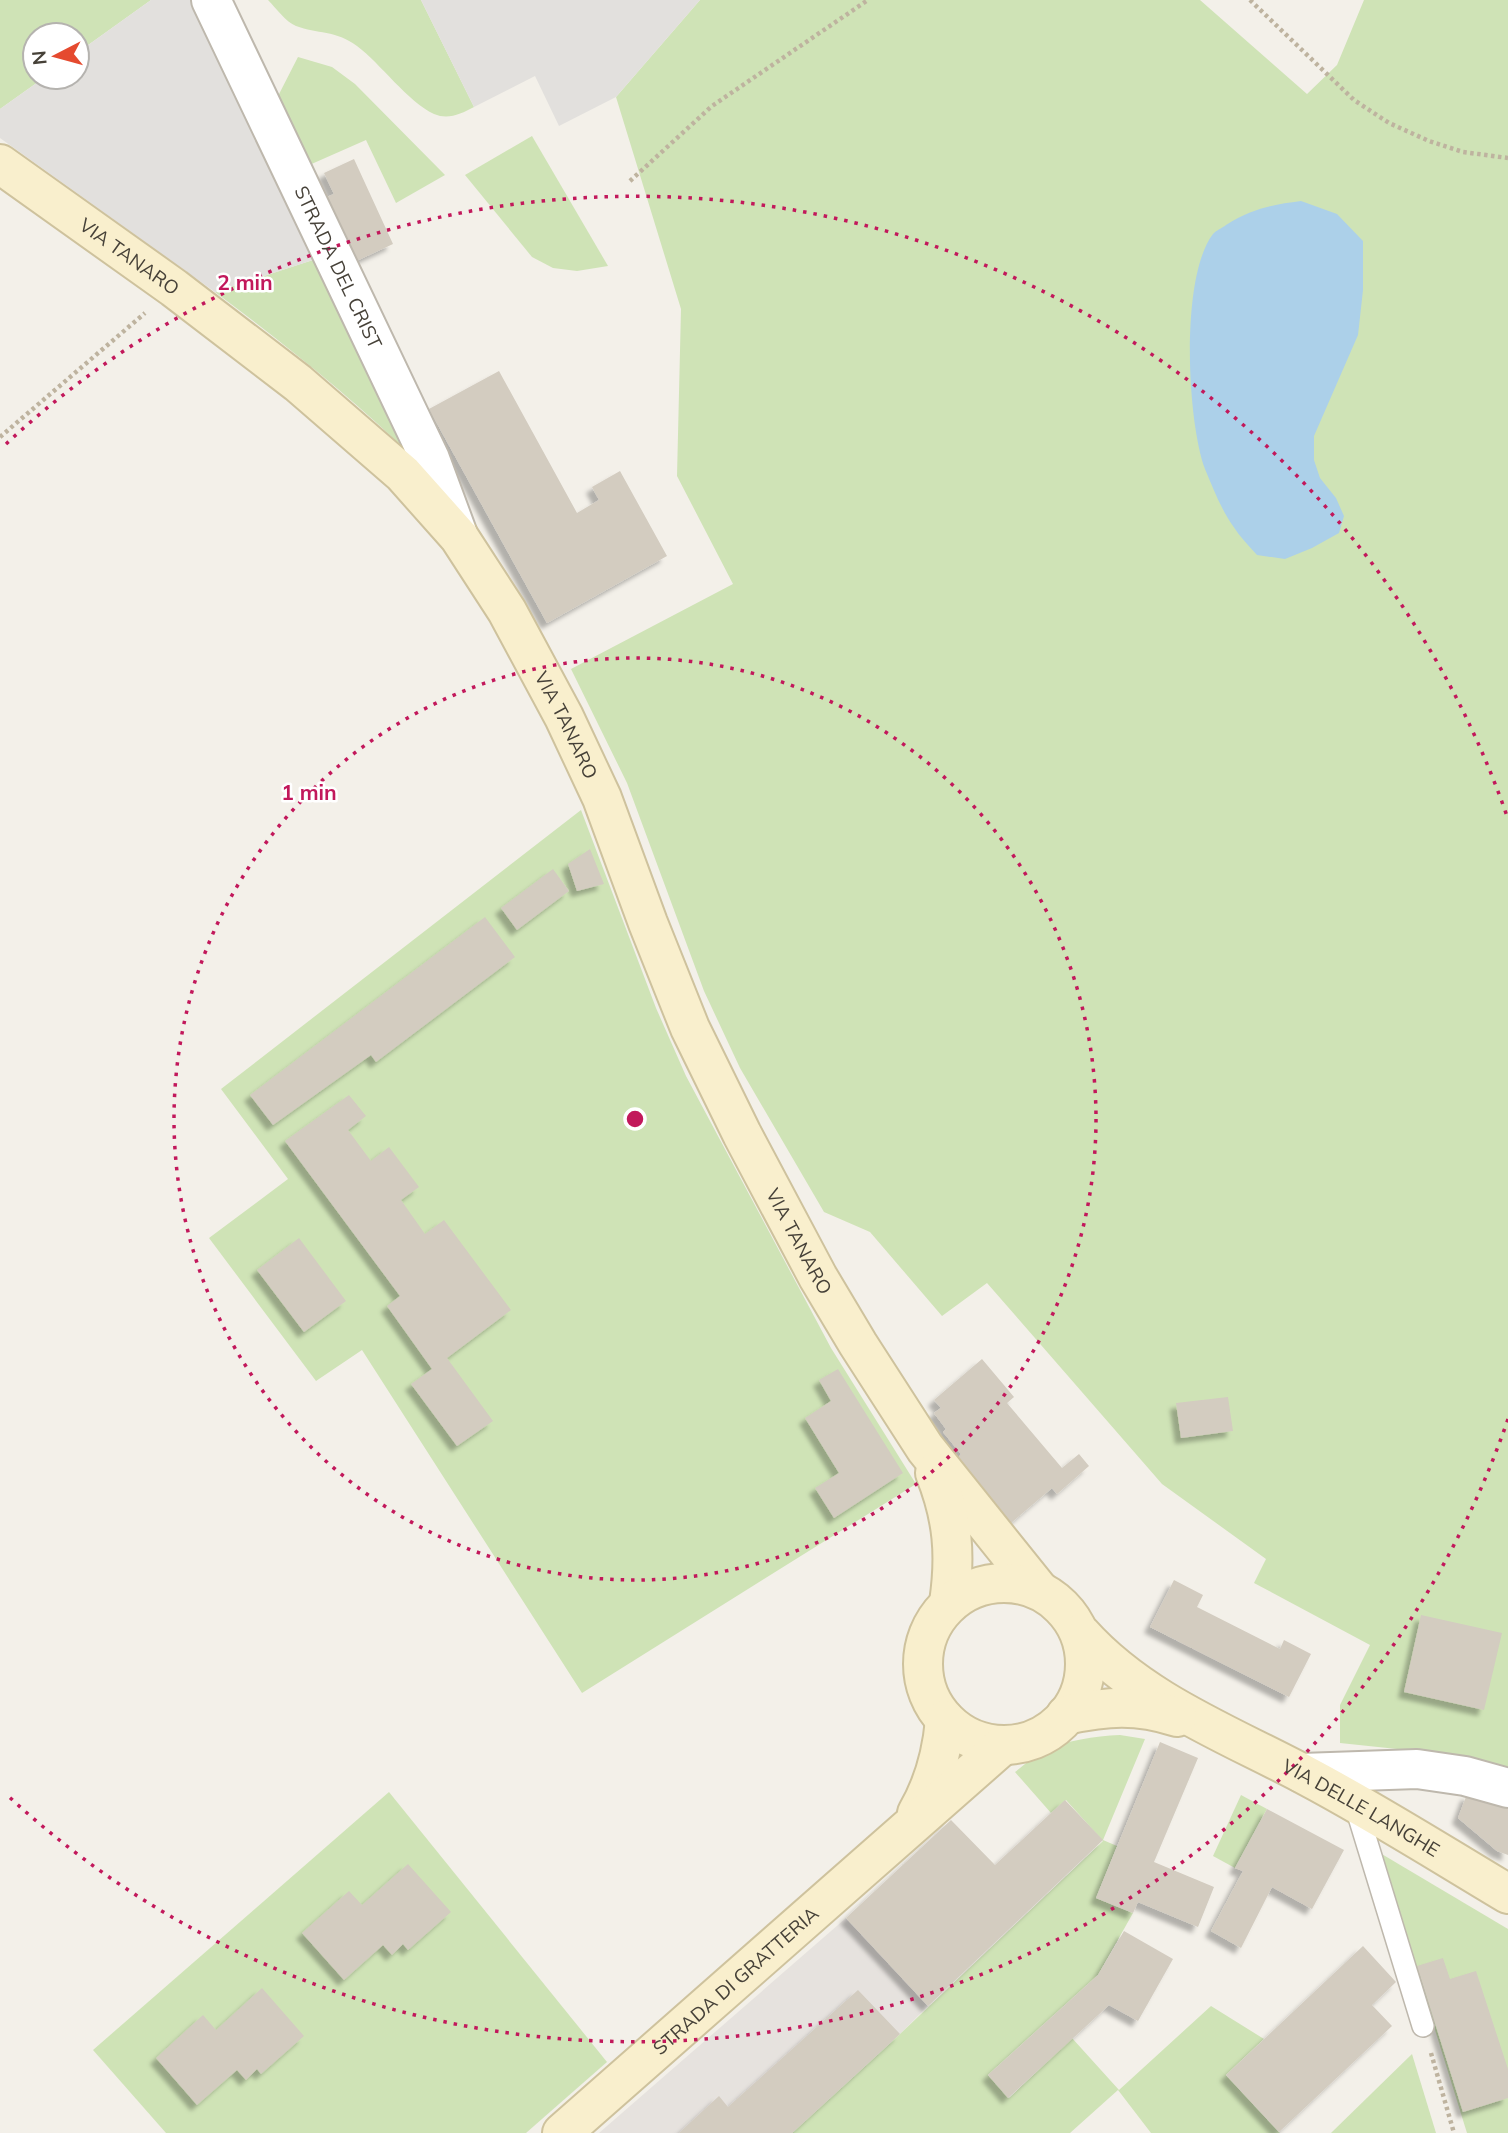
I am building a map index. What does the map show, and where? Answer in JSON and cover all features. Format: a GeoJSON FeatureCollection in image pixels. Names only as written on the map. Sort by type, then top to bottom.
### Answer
{"type":"FeatureCollection","features":[{"type":"Feature","properties":{"kind":"main road","name":"VIA TANARO"},"geometry":{"type":"LineString","coordinates":[[0,164],[249,343],[403,474],[459,537],[507,611],[564,716],[602,798],[690,1028],[742,1134],[818,1277],[925,1448],[1038,1589]]}},
{"type":"Feature","properties":{"kind":"main road","name":"VIA TANARO"},"geometry":{"type":"LineString","coordinates":[[925,1448],[941,1487],[951,1532],[954,1571],[949,1603]]}},
{"type":"Feature","properties":{"kind":"main road","name":"VIA DELLE LANGHE"},"geometry":{"type":"LineString","coordinates":[[1081,1634],[1086,1666],[1079,1698],[1060,1723],[1033,1741],[1002,1746],[971,1738],[945,1720],[928,1693],[922,1661],[929,1630],[949,1603],[975,1587],[1007,1582],[1038,1589],[1064,1608],[1099,1655],[1209,1728]]}},
{"type":"Feature","properties":{"kind":"main road","name":"VIA DELLE LANGHE"},"geometry":{"type":"LineString","coordinates":[[1066,1716],[1101,1708],[1128,1707],[1160,1711],[1209,1728],[1355,1801],[1508,1894]]}},
{"type":"Feature","properties":{"kind":"main road","name":"STRADA DI GRATTERIA"},"geometry":{"type":"LineString","coordinates":[[908,1827],[929,1793],[943,1745],[945,1720]]}},
{"type":"Feature","properties":{"kind":"main road","name":"STRADA DI GRATTERIA"},"geometry":{"type":"LineString","coordinates":[[562,2133],[1002,1746]]}},
{"type":"Feature","properties":{"kind":"street","name":"STRADA DEL CRIST"},"geometry":{"type":"LineString","coordinates":[[211,0],[430,458],[459,537]]}},
{"type":"Feature","properties":{"kind":"street"},"geometry":{"type":"LineString","coordinates":[[1302,1773],[1417,1769],[1456,1774],[1508,1788]]}},
{"type":"Feature","properties":{"kind":"lane"},"geometry":{"type":"LineString","coordinates":[[1355,1801],[1423,2026]]}},
{"type":"Feature","properties":{"kind":"path"},"geometry":{"type":"LineString","coordinates":[[630,181],[712,106],[868,0]]}},
{"type":"Feature","properties":{"kind":"path"},"geometry":{"type":"LineString","coordinates":[[1250,0],[1354,100],[1389,123],[1429,141],[1463,152],[1508,158]]}},
{"type":"Feature","properties":{"kind":"path"},"geometry":{"type":"LineString","coordinates":[[0,437],[174,288]]}},
{"type":"Feature","properties":{"kind":"path"},"geometry":{"type":"LineString","coordinates":[[1423,2026],[1454,2133]]}},
{"type":"Feature","properties":{"kind":"shaded area"},"geometry":{"type":"Polygon","coordinates":[[[151,0],[191,0],[316,259],[215,292],[0,138],[0,109],[25,91],[91,91],[91,43],[151,0]]]}},
{"type":"Feature","properties":{"kind":"shaded area"},"geometry":{"type":"Polygon","coordinates":[[[421,0],[700,0],[616,97],[559,126],[535,76],[474,107],[421,0]]]}},
{"type":"Feature","properties":{"kind":"shaded area"},"geometry":{"type":"Polygon","coordinates":[[[846,1918],[928,2006],[792,2133],[599,2133],[846,1918]]]}},
{"type":"Feature","properties":{"kind":"green space"},"geometry":{"type":"Polygon","coordinates":[[[0,0],[151,0],[91,43],[91,21],[21,21],[21,91],[25,91],[0,109],[0,0]]]}},
{"type":"Feature","properties":{"kind":"green space"},"geometry":{"type":"Polygon","coordinates":[[[268,0],[421,0],[474,107],[449,116],[434,114],[414,101],[357,46],[334,35],[292,24],[268,0]]]}},
{"type":"Feature","properties":{"kind":"green space"},"geometry":{"type":"Polygon","coordinates":[[[700,0],[1200,0],[1307,94],[1337,65],[1364,0],[1508,0],[1508,1772],[1435,1753],[1340,1743],[1340,1705],[1370,1645],[1254,1583],[1266,1559],[1162,1484],[987,1283],[942,1316],[870,1232],[824,1212],[740,1068],[704,991],[627,783],[571,669],[733,584],[677,476],[681,309],[616,97],[700,0]]]}},
{"type":"Feature","properties":{"kind":"green space"},"geometry":{"type":"Polygon","coordinates":[[[298,57],[332,67],[355,84],[445,175],[396,203],[366,140],[307,166],[276,100],[298,57]]]}},
{"type":"Feature","properties":{"kind":"green space"},"geometry":{"type":"Polygon","coordinates":[[[532,136],[608,266],[577,271],[553,268],[532,257],[465,175],[532,136]]]}},
{"type":"Feature","properties":{"kind":"green space"},"geometry":{"type":"Polygon","coordinates":[[[316,259],[417,461],[319,373],[215,292],[316,259]]]}},
{"type":"Feature","properties":{"kind":"green space"},"geometry":{"type":"Polygon","coordinates":[[[581,810],[656,1008],[686,1076],[831,1348],[916,1484],[582,1693],[362,1350],[316,1381],[209,1238],[288,1179],[221,1089],[581,810]]]}},
{"type":"Feature","properties":{"kind":"green space"},"geometry":{"type":"Polygon","coordinates":[[[1120,1735],[1145,1739],[1103,1840],[1117,1846],[1096,1898],[1133,1913],[1098,1975],[988,2075],[1009,2098],[1072,2038],[1119,2090],[1211,2006],[1264,2039],[1226,2075],[1280,2133],[1151,2133],[1118,2090],[1070,2133],[792,2133],[1103,1841],[1066,1800],[1051,1813],[1015,1772],[1039,1754],[1062,1744],[1120,1735]]]}},
{"type":"Feature","properties":{"kind":"green space"},"geometry":{"type":"Polygon","coordinates":[[[389,1792],[607,2062],[526,2133],[166,2133],[93,2050],[389,1792]]]}},
{"type":"Feature","properties":{"kind":"green space"},"geometry":{"type":"Polygon","coordinates":[[[1241,1795],[1267,1809],[1235,1868],[1213,1856],[1241,1795]]]}},
{"type":"Feature","properties":{"kind":"green space"},"geometry":{"type":"Polygon","coordinates":[[[1380,1853],[1508,1929],[1508,2133],[1467,2133],[1380,1853]]]}},
{"type":"Feature","properties":{"kind":"green space"},"geometry":{"type":"Polygon","coordinates":[[[1412,2054],[1436,2133],[1331,2133],[1412,2054]]]}},
{"type":"Feature","properties":{"kind":"water"},"geometry":{"type":"Polygon","coordinates":[[[1301,201],[1337,214],[1363,241],[1363,290],[1358,335],[1314,436],[1314,460],[1320,478],[1336,498],[1344,516],[1339,533],[1285,559],[1257,555],[1248,545],[1225,513],[1205,469],[1194,418],[1191,314],[1202,254],[1214,233],[1253,211],[1301,201]]]}},
{"type":"Feature","properties":{"kind":"building"},"geometry":{"type":"Polygon","coordinates":[[[354,159],[393,244],[352,263],[322,199],[334,194],[324,173],[354,159]]]}},
{"type":"Feature","properties":{"kind":"building"},"geometry":{"type":"Polygon","coordinates":[[[499,371],[577,513],[599,500],[592,487],[620,471],[667,556],[547,623],[429,409],[499,371]]]}},
{"type":"Feature","properties":{"kind":"building"},"geometry":{"type":"Polygon","coordinates":[[[590,849],[604,884],[577,891],[568,864],[590,849]]]}},
{"type":"Feature","properties":{"kind":"building"},"geometry":{"type":"Polygon","coordinates":[[[553,869],[569,891],[517,930],[501,908],[553,869]]]}},
{"type":"Feature","properties":{"kind":"building"},"geometry":{"type":"Polygon","coordinates":[[[485,917],[515,957],[376,1062],[371,1055],[273,1125],[250,1095],[485,917]]]}},
{"type":"Feature","properties":{"kind":"building"},"geometry":{"type":"Polygon","coordinates":[[[349,1095],[366,1116],[348,1130],[371,1161],[389,1147],[419,1187],[401,1200],[425,1234],[444,1220],[511,1310],[447,1358],[493,1421],[457,1446],[411,1384],[432,1369],[387,1306],[400,1296],[285,1141],[349,1095]]]}},
{"type":"Feature","properties":{"kind":"building"},"geometry":{"type":"Polygon","coordinates":[[[299,1238],[346,1301],[304,1332],[257,1270],[299,1238]]]}},
{"type":"Feature","properties":{"kind":"building"},"geometry":{"type":"Polygon","coordinates":[[[982,1359],[1014,1397],[1007,1403],[1062,1468],[1079,1454],[1089,1466],[1057,1494],[1052,1488],[1011,1523],[957,1460],[961,1454],[943,1432],[946,1429],[934,1413],[941,1408],[934,1400],[982,1359]]]}},
{"type":"Feature","properties":{"kind":"building"},"geometry":{"type":"Polygon","coordinates":[[[838,1369],[903,1473],[834,1518],[815,1488],[839,1473],[805,1418],[831,1401],[819,1380],[838,1369]]]}},
{"type":"Feature","properties":{"kind":"building"},"geometry":{"type":"Polygon","coordinates":[[[1228,1397],[1233,1431],[1181,1438],[1176,1403],[1228,1397]]]}},
{"type":"Feature","properties":{"kind":"building"},"geometry":{"type":"Polygon","coordinates":[[[1174,1580],[1203,1595],[1197,1607],[1280,1649],[1284,1640],[1311,1654],[1289,1697],[1150,1627],[1174,1580]]]}},
{"type":"Feature","properties":{"kind":"building"},"geometry":{"type":"Polygon","coordinates":[[[1421,1615],[1502,1633],[1484,1710],[1404,1692],[1421,1615]]]}},
{"type":"Feature","properties":{"kind":"building"},"geometry":{"type":"Polygon","coordinates":[[[1160,1742],[1198,1758],[1154,1862],[1214,1887],[1198,1927],[1138,1902],[1133,1913],[1096,1898],[1160,1742]]]}},
{"type":"Feature","properties":{"kind":"building"},"geometry":{"type":"Polygon","coordinates":[[[1467,1794],[1508,1808],[1508,1855],[1497,1851],[1458,1818],[1467,1794]]]}},
{"type":"Feature","properties":{"kind":"building"},"geometry":{"type":"Polygon","coordinates":[[[1065,1800],[1103,1840],[928,2006],[846,1918],[951,1820],[995,1865],[1065,1800]]]}},
{"type":"Feature","properties":{"kind":"building"},"geometry":{"type":"Polygon","coordinates":[[[1267,1809],[1344,1850],[1312,1909],[1272,1887],[1241,1948],[1211,1931],[1243,1871],[1235,1868],[1267,1809]]]}},
{"type":"Feature","properties":{"kind":"building"},"geometry":{"type":"Polygon","coordinates":[[[408,1864],[451,1912],[408,1950],[403,1944],[392,1955],[383,1945],[344,1980],[302,1933],[349,1891],[362,1905],[408,1864]]]}},
{"type":"Feature","properties":{"kind":"building"},"geometry":{"type":"Polygon","coordinates":[[[1124,1931],[1173,1959],[1138,2021],[1109,2005],[1008,2098],[988,2075],[1098,1975],[1124,1931]]]}},
{"type":"Feature","properties":{"kind":"building"},"geometry":{"type":"Polygon","coordinates":[[[1363,1946],[1396,1982],[1372,2005],[1392,2026],[1279,2132],[1226,2075],[1363,1946]]]}},
{"type":"Feature","properties":{"kind":"building"},"geometry":{"type":"Polygon","coordinates":[[[1443,1958],[1450,1979],[1476,1971],[1508,2069],[1508,2098],[1463,2112],[1417,1966],[1443,1958]]]}},
{"type":"Feature","properties":{"kind":"building"},"geometry":{"type":"Polygon","coordinates":[[[262,1988],[304,2036],[261,2074],[257,2069],[246,2080],[237,2070],[197,2105],[156,2058],[203,2015],[216,2030],[262,1988]]]}},
{"type":"Feature","properties":{"kind":"building"},"geometry":{"type":"Polygon","coordinates":[[[858,1990],[900,2034],[792,2133],[679,2133],[719,2096],[728,2107],[858,1990]]]}}]}
